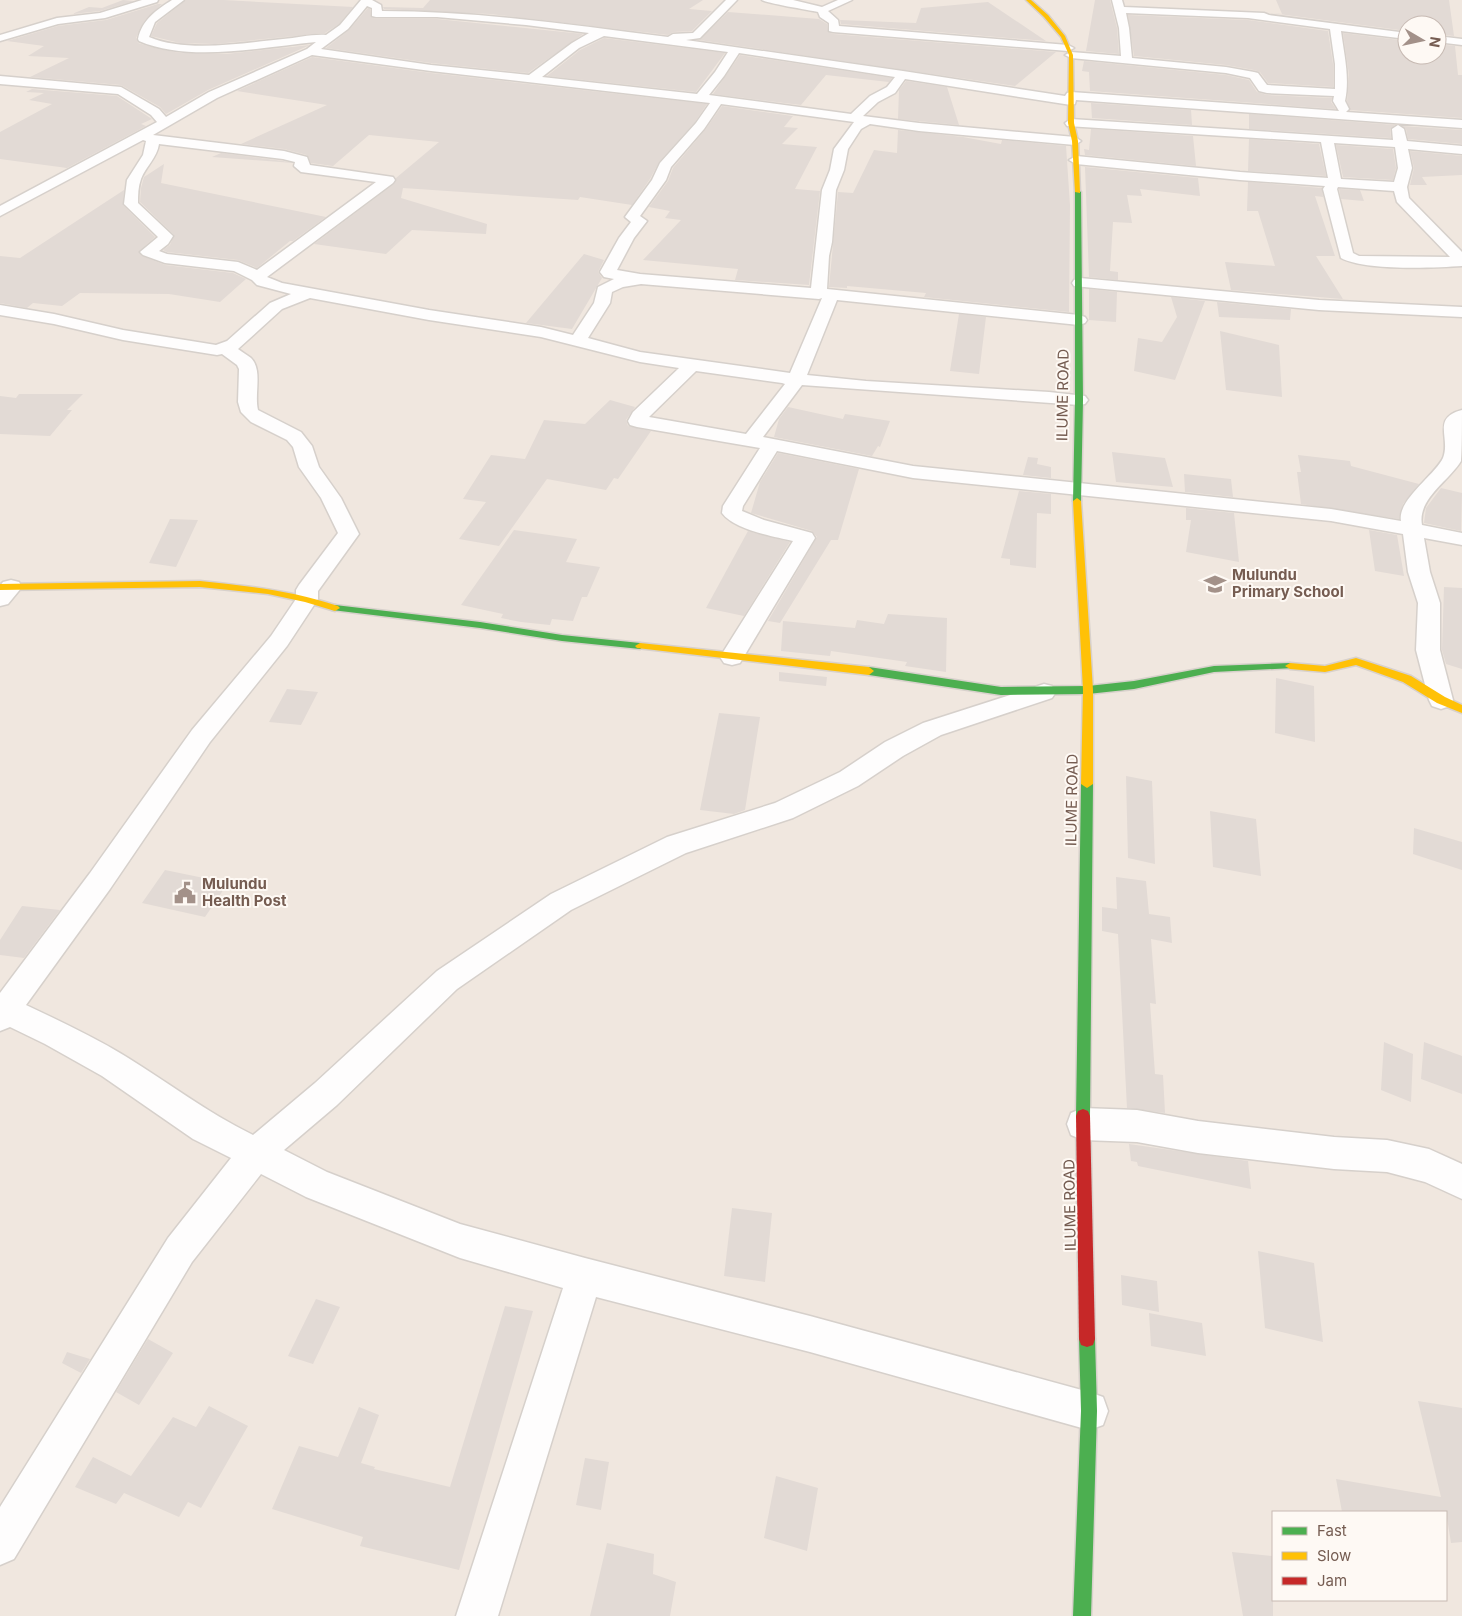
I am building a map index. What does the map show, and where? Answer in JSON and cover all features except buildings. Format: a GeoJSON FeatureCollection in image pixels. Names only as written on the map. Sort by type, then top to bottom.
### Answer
{"type":"FeatureCollection","features":[{"type":"Feature","properties":{"kind":"street"},"geometry":{"type":"LineString","coordinates":[[0,38],[57,20],[101,16],[153,0]]}},
{"type":"Feature","properties":{"kind":"street"},"geometry":{"type":"LineString","coordinates":[[179,0],[166,8],[146,26],[143,39],[149,43],[202,48],[329,38]]}},
{"type":"Feature","properties":{"kind":"street"},"geometry":{"type":"LineString","coordinates":[[0,212],[23,198],[147,137],[165,123],[213,95],[311,51],[344,27],[366,0],[377,7],[376,14],[437,14],[526,22],[1071,98],[1462,124]]}},
{"type":"Feature","properties":{"kind":"street"},"geometry":{"type":"LineString","coordinates":[[663,41],[675,36],[696,36],[732,0]]}},
{"type":"Feature","properties":{"kind":"street"},"geometry":{"type":"LineString","coordinates":[[767,0],[789,2],[823,10],[847,0]]}},
{"type":"Feature","properties":{"kind":"street"},"geometry":{"type":"LineString","coordinates":[[1028,0],[1046,16],[1070,51]]}},
{"type":"Feature","properties":{"kind":"street"},"geometry":{"type":"LineString","coordinates":[[101,4],[124,9]]}},
{"type":"Feature","properties":{"kind":"street"},"geometry":{"type":"LineString","coordinates":[[1127,61],[1118,5],[1264,16]]}},
{"type":"Feature","properties":{"kind":"street"},"geometry":{"type":"LineString","coordinates":[[1257,5],[1264,16]]}},
{"type":"Feature","properties":{"kind":"street"},"geometry":{"type":"LineString","coordinates":[[437,14],[451,6]]}},
{"type":"Feature","properties":{"kind":"street"},"geometry":{"type":"LineString","coordinates":[[823,10],[824,15],[834,22],[832,29],[1070,51],[1127,61],[1226,70],[1253,74],[1267,89],[1342,93]]}},
{"type":"Feature","properties":{"kind":"street"},"geometry":{"type":"LineString","coordinates":[[1264,16],[1251,16],[1397,35]]}},
{"type":"Feature","properties":{"kind":"street"},"geometry":{"type":"LineString","coordinates":[[12,23],[48,24]]}},
{"type":"Feature","properties":{"kind":"street"},"geometry":{"type":"LineString","coordinates":[[1335,26],[1342,74],[1342,93],[1339,101],[1344,110],[1352,116]]}},
{"type":"Feature","properties":{"kind":"street"},"geometry":{"type":"LineString","coordinates":[[531,79],[583,41],[605,32]]}},
{"type":"Feature","properties":{"kind":"street"},"geometry":{"type":"LineString","coordinates":[[870,44],[885,34]]}},
{"type":"Feature","properties":{"kind":"street"},"geometry":{"type":"LineString","coordinates":[[1447,40],[1462,42]]}},
{"type":"Feature","properties":{"kind":"street"},"geometry":{"type":"LineString","coordinates":[[700,98],[720,74],[735,50]]}},
{"type":"Feature","properties":{"kind":"street"},"geometry":{"type":"LineString","coordinates":[[311,51],[531,79],[718,100],[919,127],[1075,141]]}},
{"type":"Feature","properties":{"kind":"street","name":"ILUME ROAD"},"geometry":{"type":"LineString","coordinates":[[1070,51],[1072,123],[1079,205],[1079,400],[1076,490],[1088,690],[1083,1124],[1089,1411],[1082,1616]]}},
{"type":"Feature","properties":{"kind":"street"},"geometry":{"type":"LineString","coordinates":[[845,66],[857,53]]}},
{"type":"Feature","properties":{"kind":"street"},"geometry":{"type":"LineString","coordinates":[[732,657],[805,538],[737,517],[732,513],[733,506],[760,443],[796,379],[812,345],[825,294],[821,256],[826,242],[829,190],[837,170],[841,150],[874,99],[890,90],[903,74]]}},
{"type":"Feature","properties":{"kind":"street"},"geometry":{"type":"LineString","coordinates":[[0,80],[121,91],[155,112],[165,123]]}},
{"type":"Feature","properties":{"kind":"street"},"geometry":{"type":"LineString","coordinates":[[718,100],[700,126],[665,166],[659,180],[632,217],[640,221],[634,225],[608,272],[640,280],[878,298],[1079,320]]}},
{"type":"Feature","properties":{"kind":"street"},"geometry":{"type":"LineString","coordinates":[[1328,139],[1335,181],[1330,189],[1346,255],[1356,260],[1457,264],[1458,257],[1402,199],[1400,187],[1405,168],[1396,120]]}},
{"type":"Feature","properties":{"kind":"street"},"geometry":{"type":"LineString","coordinates":[[1072,123],[1328,139],[1462,150]]}},
{"type":"Feature","properties":{"kind":"street"},"geometry":{"type":"LineString","coordinates":[[147,137],[152,154],[134,178],[130,204],[166,236],[166,239],[148,252],[165,258],[238,267],[258,277],[263,282],[272,285],[430,315],[541,332],[640,357],[691,366],[866,386],[1049,396],[1079,400]]}},
{"type":"Feature","properties":{"kind":"street"},"geometry":{"type":"LineString","coordinates":[[147,137],[284,156],[302,160],[301,166],[306,169],[388,180],[258,277]]}},
{"type":"Feature","properties":{"kind":"street"},"geometry":{"type":"LineString","coordinates":[[1076,160],[1231,175],[1400,187]]}},
{"type":"Feature","properties":{"kind":"street"},"geometry":{"type":"LineString","coordinates":[[0,196],[23,198]]}},
{"type":"Feature","properties":{"kind":"street"},"geometry":{"type":"LineString","coordinates":[[578,342],[602,303],[604,290],[619,284],[640,280]]}},
{"type":"Feature","properties":{"kind":"street"},"geometry":{"type":"LineString","coordinates":[[1080,283],[1323,306],[1391,311],[1462,312]]}},
{"type":"Feature","properties":{"kind":"street"},"geometry":{"type":"LineString","coordinates":[[0,310],[217,350],[233,345],[276,306],[310,292]]}},
{"type":"Feature","properties":{"kind":"street"},"geometry":{"type":"LineString","coordinates":[[225,348],[245,362],[248,369],[247,402],[250,412],[294,436],[302,446],[309,467],[331,498],[349,534],[320,577],[307,590],[307,599],[279,642],[201,736],[100,881],[2,1011],[113,1066],[205,1128],[318,1185],[460,1241],[585,1276],[810,1334],[1089,1411]]}},
{"type":"Feature","properties":{"kind":"street"},"geometry":{"type":"LineString","coordinates":[[691,366],[637,421],[691,429],[913,472],[1331,515],[1462,539]]}},
{"type":"Feature","properties":{"kind":"street"},"geometry":{"type":"LineString","coordinates":[[1441,700],[1428,650],[1429,603],[1419,572],[1410,516],[1422,495],[1452,459],[1454,444],[1452,425],[1456,419],[1462,416]]}},
{"type":"Feature","properties":{"kind":"street"},"geometry":{"type":"LineString","coordinates":[[4,591],[200,584],[268,591],[307,599],[331,608],[353,611],[480,625],[562,638],[862,670],[1001,691],[1088,690],[1134,685],[1214,669],[1281,665],[1325,668],[1356,661],[1407,679],[1441,700],[1462,709]]}},
{"type":"Feature","properties":{"kind":"street"},"geometry":{"type":"LineString","coordinates":[[0,1545],[180,1250],[256,1153],[326,1094],[447,980],[561,902],[677,845],[784,811],[848,779],[894,748],[932,729],[1044,692]]}},
{"type":"Feature","properties":{"kind":"street"},"geometry":{"type":"LineString","coordinates":[[1083,1124],[1137,1126],[1334,1153],[1387,1156],[1429,1166],[1462,1182]]}},
{"type":"Feature","properties":{"kind":"street"},"geometry":{"type":"LineString","coordinates":[[477,1616],[585,1276]]}},
{"type":"Feature","properties":{"kind":"shaded area"},"geometry":{"type":"Polygon","coordinates":[[[0,0],[1462,0],[1462,1616],[0,1616],[0,0]]]}},
{"type":"Feature","properties":{"kind":"traffic: fast"},"geometry":{"type":"LineString","coordinates":[[1077,501],[1079,400],[1078,192]]}},
{"type":"Feature","properties":{"kind":"traffic: fast"},"geometry":{"type":"LineString","coordinates":[[335,608],[480,625],[562,638],[640,646]]}},
{"type":"Feature","properties":{"kind":"traffic: fast"},"geometry":{"type":"LineString","coordinates":[[869,671],[1001,691],[1088,690],[1134,685],[1214,669],[1290,666]]}},
{"type":"Feature","properties":{"kind":"traffic: fast"},"geometry":{"type":"LineString","coordinates":[[1083,1116],[1087,784]]}},
{"type":"Feature","properties":{"kind":"traffic: fast"},"geometry":{"type":"LineString","coordinates":[[1082,1616],[1089,1411],[1087,1339]]}},
{"type":"Feature","properties":{"kind":"traffic: slow"},"geometry":{"type":"LineString","coordinates":[[1028,0],[1046,16],[1063,37],[1071,55],[1071,123],[1075,141],[1078,192]]}},
{"type":"Feature","properties":{"kind":"traffic: slow"},"geometry":{"type":"LineString","coordinates":[[1077,501],[1088,690],[1087,784]]}},
{"type":"Feature","properties":{"kind":"traffic: slow"},"geometry":{"type":"LineString","coordinates":[[0,587],[200,584],[268,591],[307,599],[335,608]]}},
{"type":"Feature","properties":{"kind":"traffic: slow"},"geometry":{"type":"LineString","coordinates":[[640,646],[869,671]]}},
{"type":"Feature","properties":{"kind":"traffic: slow"},"geometry":{"type":"LineString","coordinates":[[1290,666],[1325,669],[1356,661],[1407,679],[1441,700],[1462,709]]}},
{"type":"Feature","properties":{"kind":"traffic: jam"},"geometry":{"type":"LineString","coordinates":[[1083,1116],[1087,1339]]}},
{"type":"Feature","properties":{"kind":"place","name":"Mulundu Primary School"},"geometry":{"type":"Point","coordinates":[1215,584]}},
{"type":"Feature","properties":{"kind":"place","name":"Mulundu Health Post"},"geometry":{"type":"Point","coordinates":[185,893]}}]}
